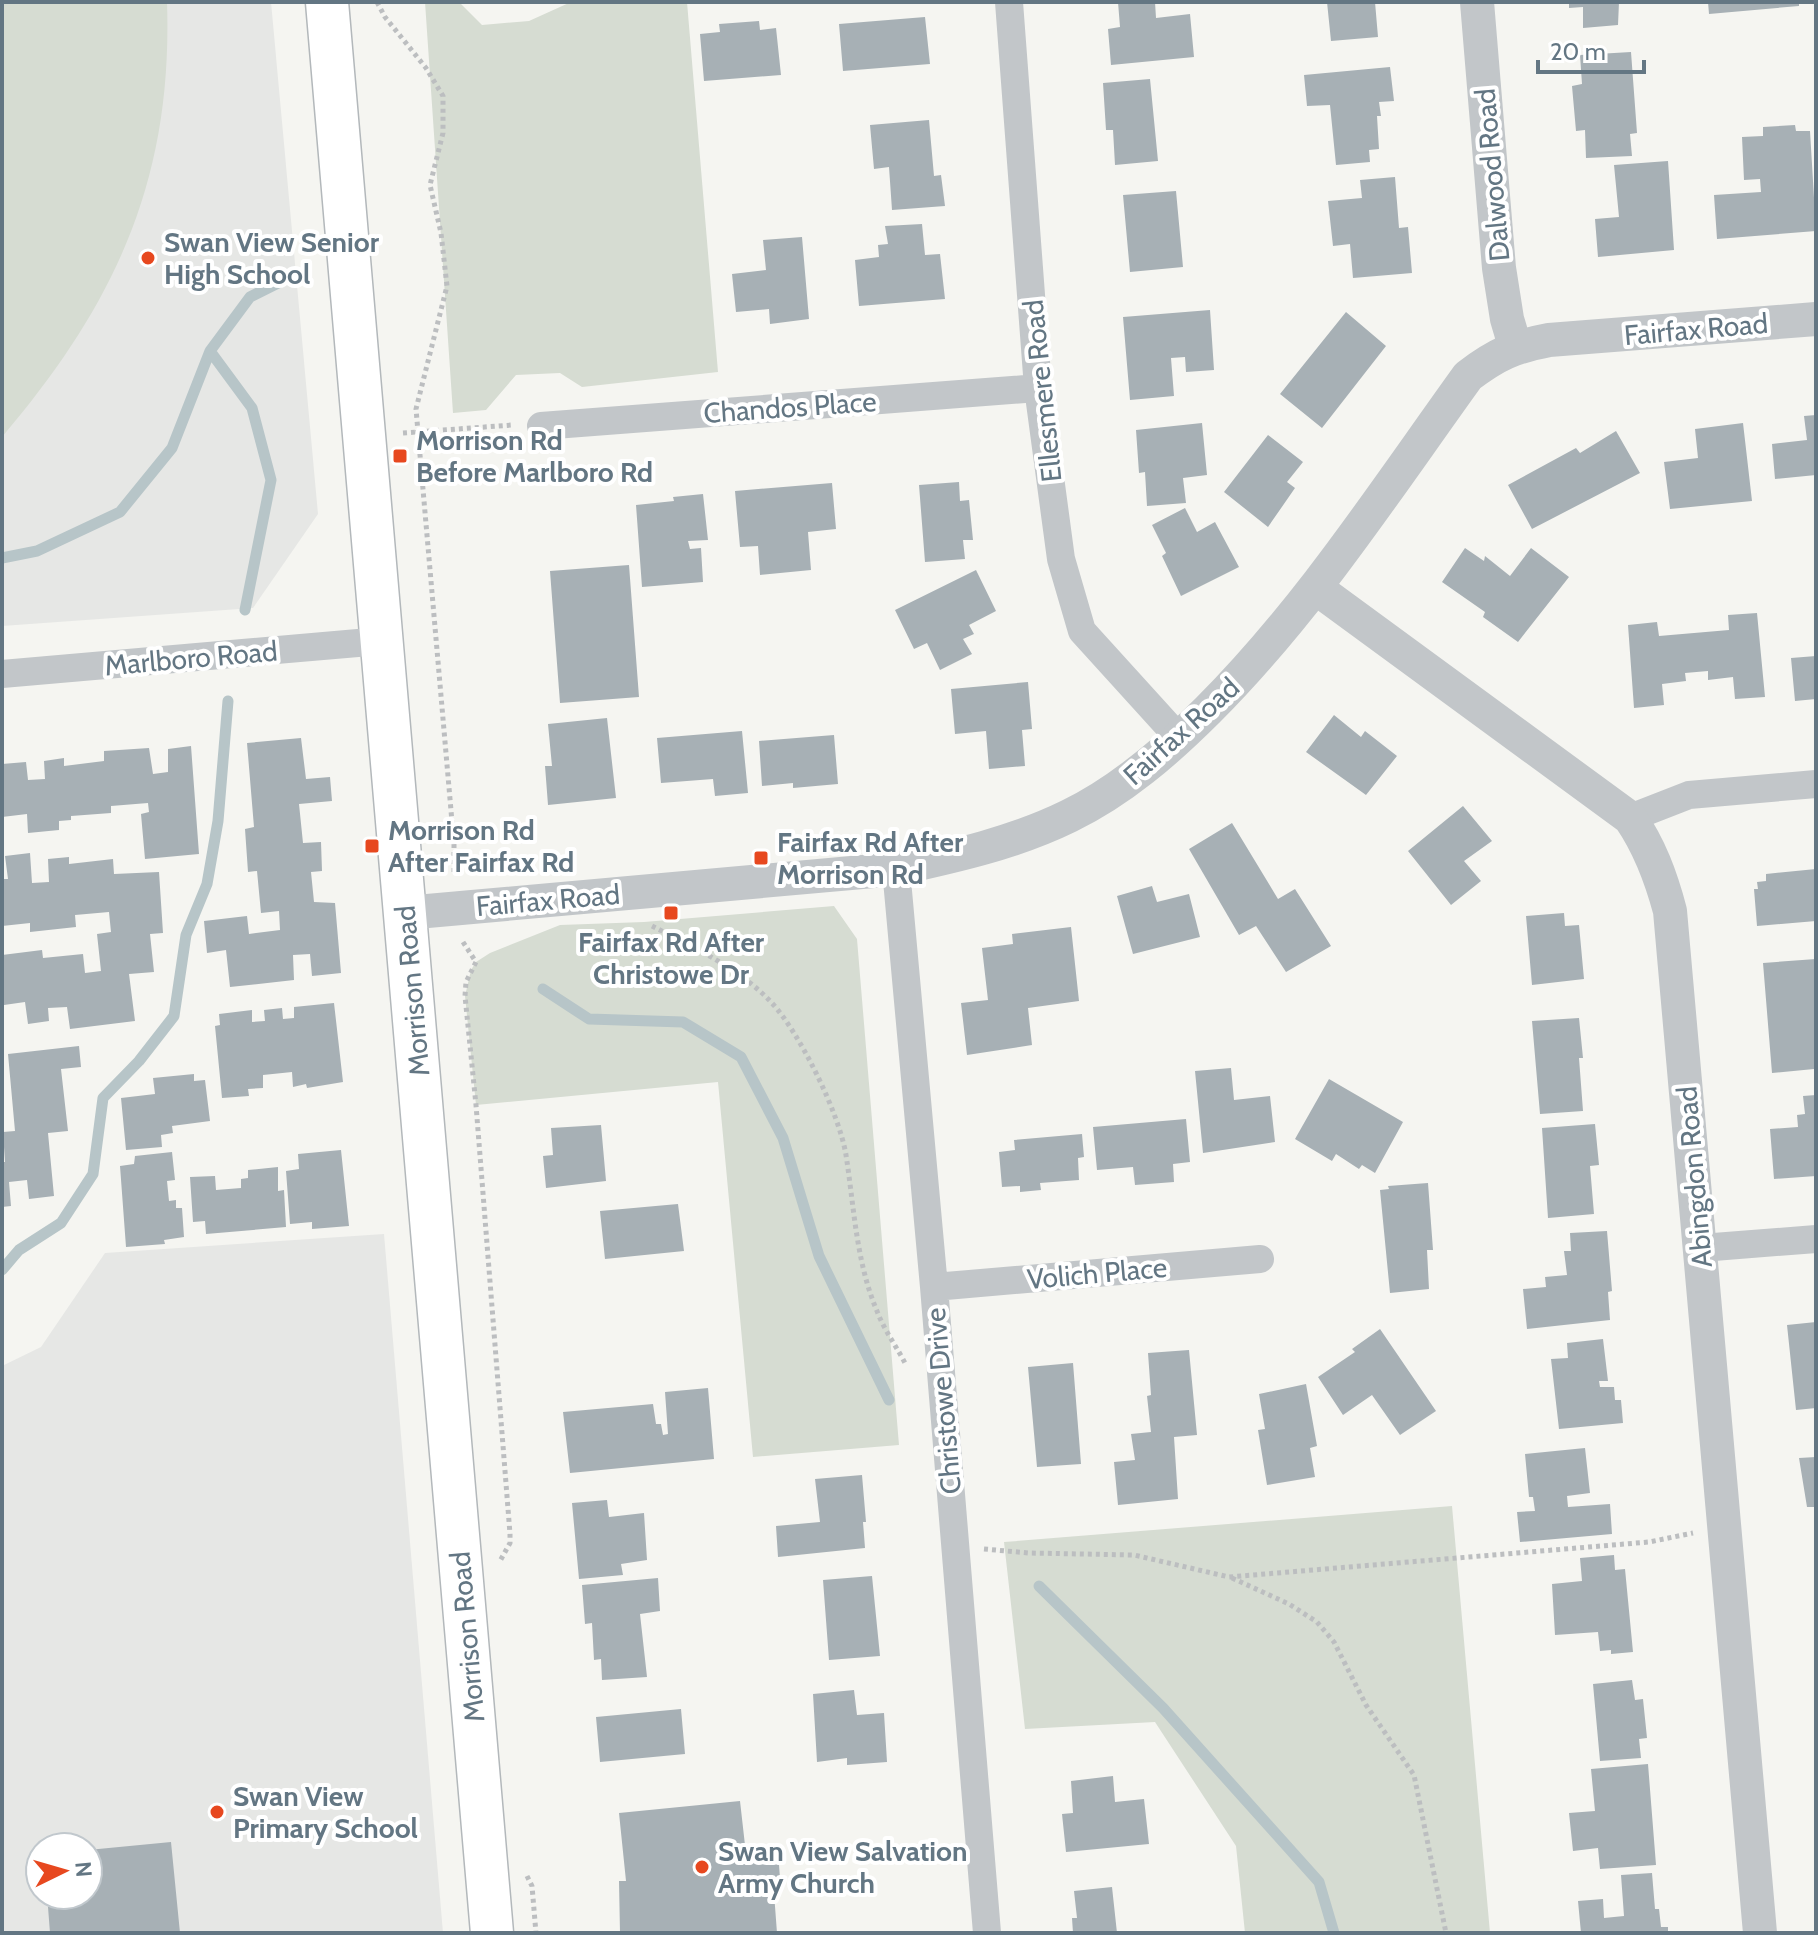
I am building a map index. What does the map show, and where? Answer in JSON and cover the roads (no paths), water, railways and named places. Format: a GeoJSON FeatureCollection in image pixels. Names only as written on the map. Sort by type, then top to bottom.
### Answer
{"type":"FeatureCollection","features":[{"type":"Feature","properties":{"kind":"main road","name":"Morrison Road"},"geometry":{"type":"LineString","coordinates":[[327,2],[492,1933]]}},
{"type":"Feature","properties":{"kind":"street","name":"Ellesmere Road"},"geometry":{"type":"LineString","coordinates":[[1009,2],[1038,388],[1061,559],[1082,631],[1180,739]]}},
{"type":"Feature","properties":{"kind":"street","name":"Dalwood Road"},"geometry":{"type":"LineString","coordinates":[[1477,2],[1499,268],[1507,319],[1515,346]]}},
{"type":"Feature","properties":{"kind":"street","name":"Fairfax Road"},"geometry":{"type":"LineString","coordinates":[[405,913],[896,869],[1011,840],[1070,816],[1121,786],[1180,739],[1263,654],[1316,588],[1468,376],[1491,358],[1515,346],[1549,340],[1816,319]]}},
{"type":"Feature","properties":{"kind":"street","name":"Chandos Place"},"geometry":{"type":"LineString","coordinates":[[541,426],[1038,388]]}},
{"type":"Feature","properties":{"kind":"street","name":"Abingdon Road"},"geometry":{"type":"LineString","coordinates":[[1316,588],[1630,818],[1660,873],[1670,911],[1760,1933]]}},
{"type":"Feature","properties":{"kind":"street","name":"Marlboro Road"},"geometry":{"type":"LineString","coordinates":[[2,674],[381,641]]}},
{"type":"Feature","properties":{"kind":"street"},"geometry":{"type":"LineString","coordinates":[[1630,818],[1689,795],[1816,784]]}},
{"type":"Feature","properties":{"kind":"street","name":"Christowe Drive"},"geometry":{"type":"LineString","coordinates":[[896,869],[987,1933]]}},
{"type":"Feature","properties":{"kind":"street"},"geometry":{"type":"LineString","coordinates":[[1701,1248],[1816,1239]]}},
{"type":"Feature","properties":{"kind":"street","name":"Volich Place"},"geometry":{"type":"LineString","coordinates":[[934,1287],[1260,1259]]}},
{"type":"Feature","properties":{"kind":"waterway"},"geometry":{"type":"LineString","coordinates":[[245,610],[271,480],[252,408],[210,351],[250,297],[298,273]]}},
{"type":"Feature","properties":{"kind":"waterway"},"geometry":{"type":"LineString","coordinates":[[2,558],[37,551],[120,512],[172,448],[210,351]]}},
{"type":"Feature","properties":{"kind":"waterway"},"geometry":{"type":"LineString","coordinates":[[2,1270],[19,1250],[61,1223],[93,1174],[103,1098],[139,1061],[174,1016],[186,935],[207,884],[218,821],[228,701]]}},
{"type":"Feature","properties":{"kind":"waterway"},"geometry":{"type":"LineString","coordinates":[[543,989],[589,1019],[683,1022],[741,1057],[783,1138],[819,1256],[889,1400]]}},
{"type":"Feature","properties":{"kind":"waterway"},"geometry":{"type":"LineString","coordinates":[[1039,1586],[1163,1708],[1319,1882],[1334,1933]]}},
{"type":"Feature","properties":{"kind":"place","name":"Swan View Senior High School"},"geometry":{"type":"Point","coordinates":[148,258]}},
{"type":"Feature","properties":{"kind":"place","name":"Morrison Rd Before Marlboro Rd"},"geometry":{"type":"Point","coordinates":[400,456]}},
{"type":"Feature","properties":{"kind":"place","name":"Morrison Rd After Fairfax Rd"},"geometry":{"type":"Point","coordinates":[372,846]}},
{"type":"Feature","properties":{"kind":"place","name":"Fairfax Rd After Morrison Rd"},"geometry":{"type":"Point","coordinates":[761,858]}},
{"type":"Feature","properties":{"kind":"place","name":"Fairfax Rd After Christowe Dr"},"geometry":{"type":"Point","coordinates":[671,913]}},
{"type":"Feature","properties":{"kind":"place","name":"Swan View Primary School"},"geometry":{"type":"Point","coordinates":[217,1812]}},
{"type":"Feature","properties":{"kind":"place","name":"Swan View Salvation Army Church"},"geometry":{"type":"Point","coordinates":[702,1867]}}]}
